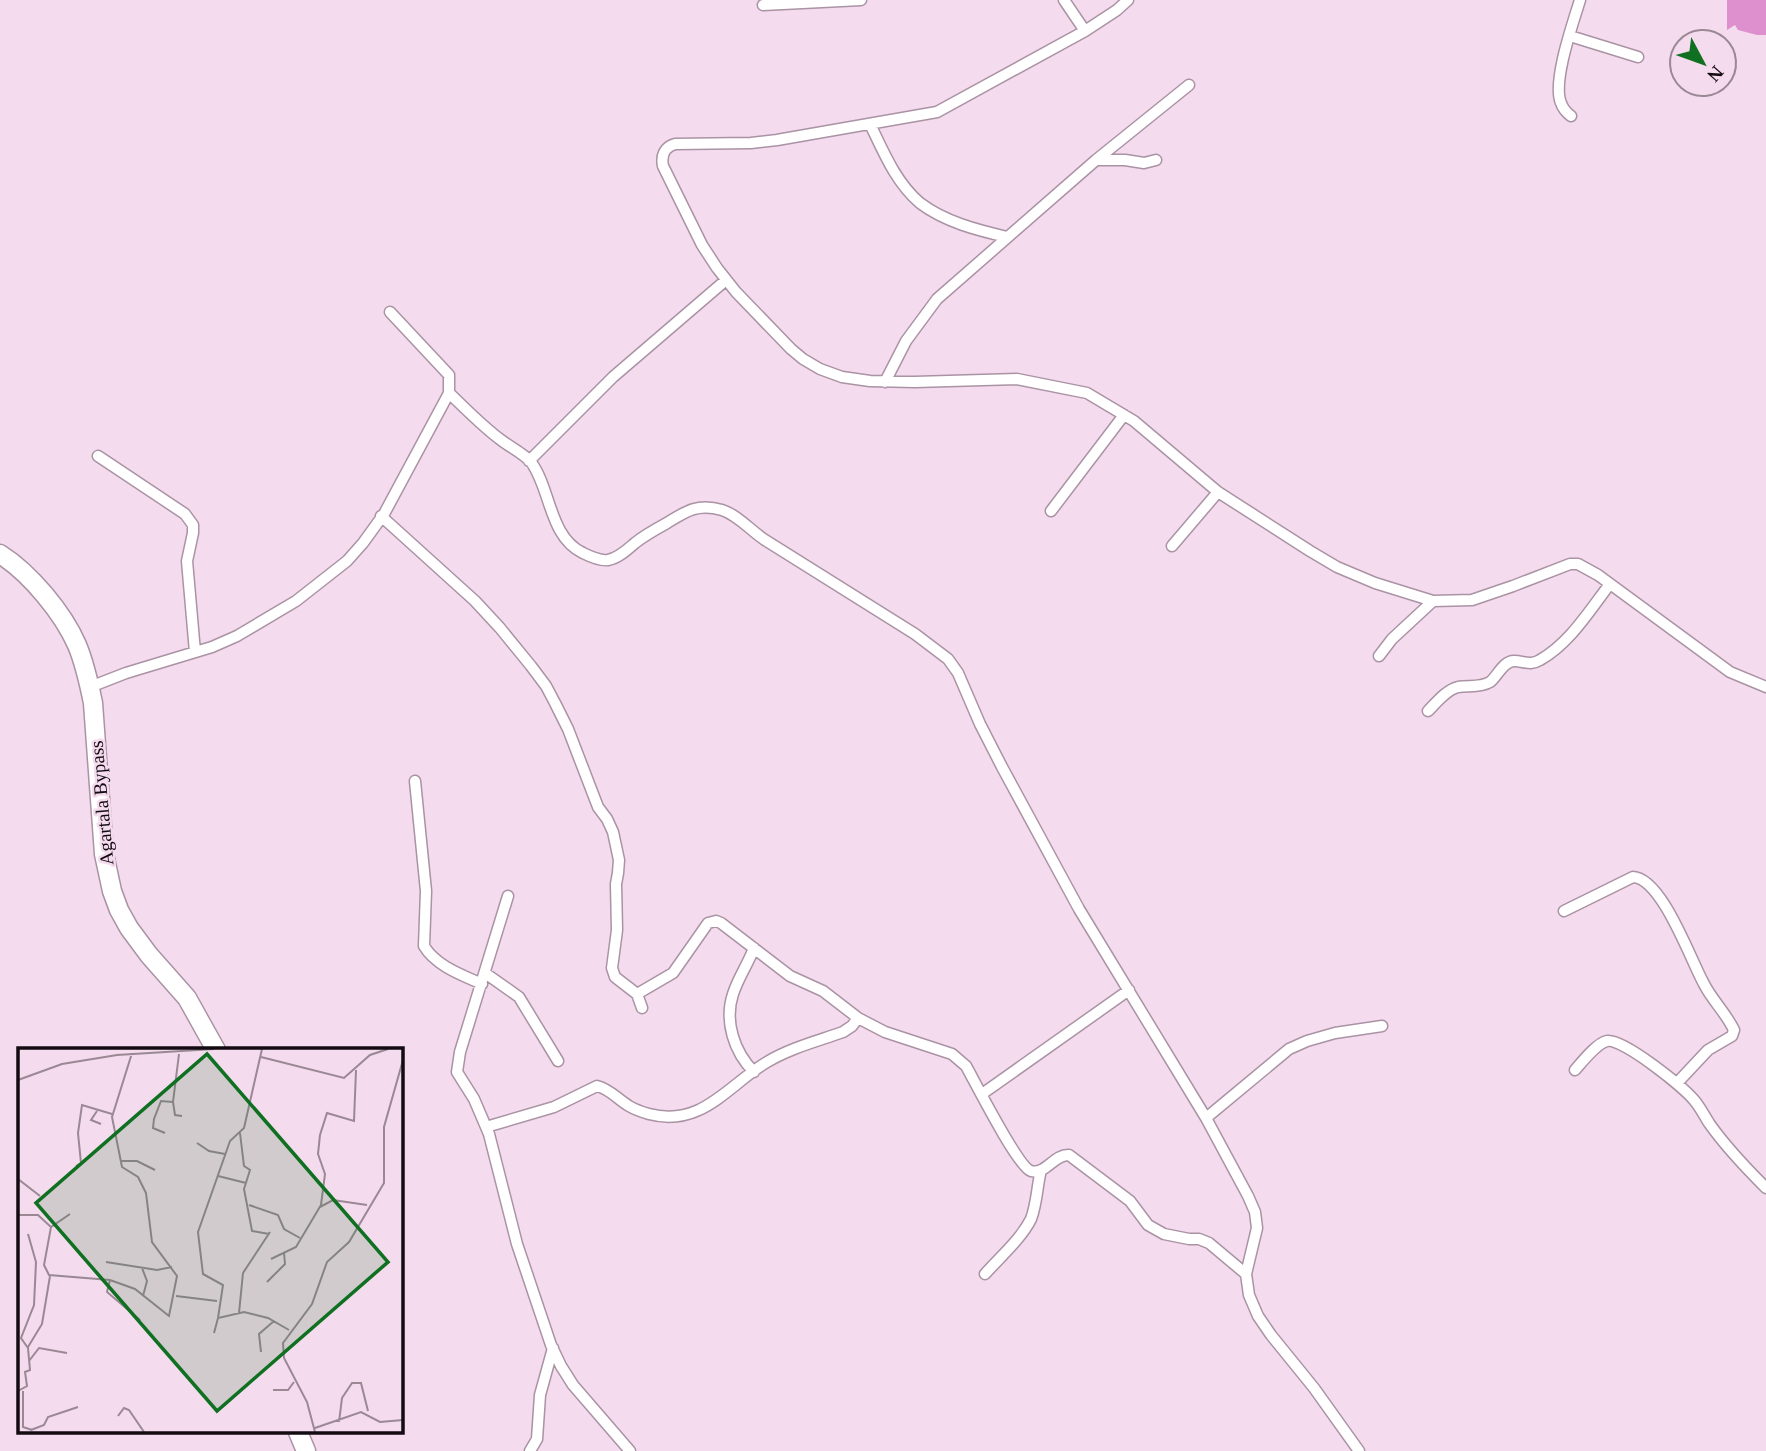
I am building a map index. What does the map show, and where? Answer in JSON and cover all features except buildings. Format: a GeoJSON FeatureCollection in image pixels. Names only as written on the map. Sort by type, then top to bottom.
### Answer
{"type":"FeatureCollection","features":[{"type":"Feature","properties":{"kind":"highway","name":"Agartala Bypass"},"geometry":{"type":"LineString","coordinates":[[0,554],[34,583],[67,626],[77,644],[90,687],[104,854],[112,891],[133,935],[187,998],[215,1048]]}},
{"type":"Feature","properties":{"kind":"highway"},"geometry":{"type":"LineString","coordinates":[[290,1434],[296,1451]]}},
{"type":"Feature","properties":{"kind":"highway"},"geometry":{"type":"LineString","coordinates":[[299,1434],[306,1451]]}},
{"type":"Feature","properties":{"kind":"street"},"geometry":{"type":"LineString","coordinates":[[763,5],[861,0]]}},
{"type":"Feature","properties":{"kind":"street"},"geometry":{"type":"LineString","coordinates":[[1064,0],[1085,32]]}},
{"type":"Feature","properties":{"kind":"street"},"geometry":{"type":"LineString","coordinates":[[1128,0],[1085,32],[944,108],[925,115],[751,143],[680,143],[670,145],[662,161],[672,187],[702,245],[726,280],[803,359],[820,369],[842,377],[886,382],[1030,380],[1087,393],[1149,433],[1217,492],[1337,567],[1374,583],[1433,601],[1472,600],[1570,564],[1578,564],[1610,584],[1730,672],[1766,687]]}},
{"type":"Feature","properties":{"kind":"street"},"geometry":{"type":"LineString","coordinates":[[1571,116],[1561,104],[1559,95],[1563,62],[1580,0]]}},
{"type":"Feature","properties":{"kind":"street"},"geometry":{"type":"LineString","coordinates":[[1570,36],[1638,57]]}},
{"type":"Feature","properties":{"kind":"street"},"geometry":{"type":"LineString","coordinates":[[886,382],[906,341],[937,299],[1097,160],[1189,85]]}},
{"type":"Feature","properties":{"kind":"street"},"geometry":{"type":"LineString","coordinates":[[870,124],[895,172],[921,204],[960,223],[1007,237]]}},
{"type":"Feature","properties":{"kind":"street"},"geometry":{"type":"LineString","coordinates":[[1097,160],[1144,163],[1156,160]]}},
{"type":"Feature","properties":{"kind":"street"},"geometry":{"type":"LineString","coordinates":[[529,461],[613,377],[726,280]]}},
{"type":"Feature","properties":{"kind":"street"},"geometry":{"type":"LineString","coordinates":[[90,687],[212,647],[236,636],[296,601],[347,561],[363,543],[381,516],[449,393],[449,375],[390,312]]}},
{"type":"Feature","properties":{"kind":"street"},"geometry":{"type":"LineString","coordinates":[[449,393],[485,428],[529,461],[562,532],[574,548],[583,554],[599,560],[613,559],[691,509],[706,507],[721,510],[735,515],[750,530],[915,634],[948,659],[958,673],[996,756],[1079,909],[1206,1118],[1255,1212],[1257,1228],[1247,1274],[1250,1295],[1258,1316],[1359,1451]]}},
{"type":"Feature","properties":{"kind":"street"},"geometry":{"type":"LineString","coordinates":[[1051,511],[1124,415]]}},
{"type":"Feature","properties":{"kind":"street"},"geometry":{"type":"LineString","coordinates":[[98,456],[185,514],[193,525],[187,561],[195,652]]}},
{"type":"Feature","properties":{"kind":"street"},"geometry":{"type":"LineString","coordinates":[[1172,546],[1217,492]]}},
{"type":"Feature","properties":{"kind":"street"},"geometry":{"type":"LineString","coordinates":[[381,516],[475,601],[546,686],[568,729],[598,807],[613,832],[618,873],[617,930],[612,968],[615,976],[637,994],[642,1008]]}},
{"type":"Feature","properties":{"kind":"street"},"geometry":{"type":"LineString","coordinates":[[1428,711],[1451,690],[1488,684],[1508,663],[1514,661],[1533,664],[1543,659],[1571,636],[1610,584]]}},
{"type":"Feature","properties":{"kind":"street"},"geometry":{"type":"LineString","coordinates":[[1379,656],[1402,628],[1433,601]]}},
{"type":"Feature","properties":{"kind":"street"},"geometry":{"type":"LineString","coordinates":[[415,781],[426,891],[424,946],[444,965],[482,984]]}},
{"type":"Feature","properties":{"kind":"street"},"geometry":{"type":"LineString","coordinates":[[1564,911],[1633,877],[1640,877],[1650,885],[1686,944],[1704,985],[1734,1030],[1732,1036],[1697,1060],[1678,1082]]}},
{"type":"Feature","properties":{"kind":"street"},"geometry":{"type":"LineString","coordinates":[[508,896],[460,1052],[458,1074],[474,1099],[486,1127],[517,1244],[561,1366],[573,1385],[631,1451]]}},
{"type":"Feature","properties":{"kind":"street"},"geometry":{"type":"LineString","coordinates":[[637,994],[673,973],[708,923],[721,923],[790,976],[823,991],[858,1018],[885,1032],[953,1054],[966,1066],[1000,1128],[1028,1170],[1041,1170],[1057,1157],[1069,1155],[1130,1201],[1148,1225],[1164,1234],[1209,1243],[1247,1274]]}},
{"type":"Feature","properties":{"kind":"street"},"geometry":{"type":"LineString","coordinates":[[754,948],[733,992],[729,1010],[732,1033],[740,1054],[754,1072]]}},
{"type":"Feature","properties":{"kind":"street"},"geometry":{"type":"LineString","coordinates":[[485,973],[519,997],[558,1061]]}},
{"type":"Feature","properties":{"kind":"street"},"geometry":{"type":"LineString","coordinates":[[982,1094],[1129,990]]}},
{"type":"Feature","properties":{"kind":"street"},"geometry":{"type":"LineString","coordinates":[[486,1127],[554,1107],[597,1086],[606,1088],[630,1107],[650,1114],[670,1116],[690,1113],[715,1102],[766,1062],[843,1032],[858,1018]]}},
{"type":"Feature","properties":{"kind":"street"},"geometry":{"type":"LineString","coordinates":[[1206,1118],[1289,1049],[1335,1033],[1382,1026]]}},
{"type":"Feature","properties":{"kind":"street"},"geometry":{"type":"LineString","coordinates":[[1575,1070],[1603,1042],[1609,1041],[1627,1048],[1678,1082],[1724,1142],[1766,1188]]}},
{"type":"Feature","properties":{"kind":"street"},"geometry":{"type":"LineString","coordinates":[[985,1274],[1019,1236],[1031,1217],[1041,1170]]}},
{"type":"Feature","properties":{"kind":"street"},"geometry":{"type":"LineString","coordinates":[[530,1451],[537,1439],[540,1395],[553,1348]]}},
{"type":"Feature","properties":{"kind":"shaded area"},"geometry":{"type":"Polygon","coordinates":[[[1727,0],[1766,0],[1766,35],[1738,30],[1735,25],[1727,28],[1727,0]]]}}]}
